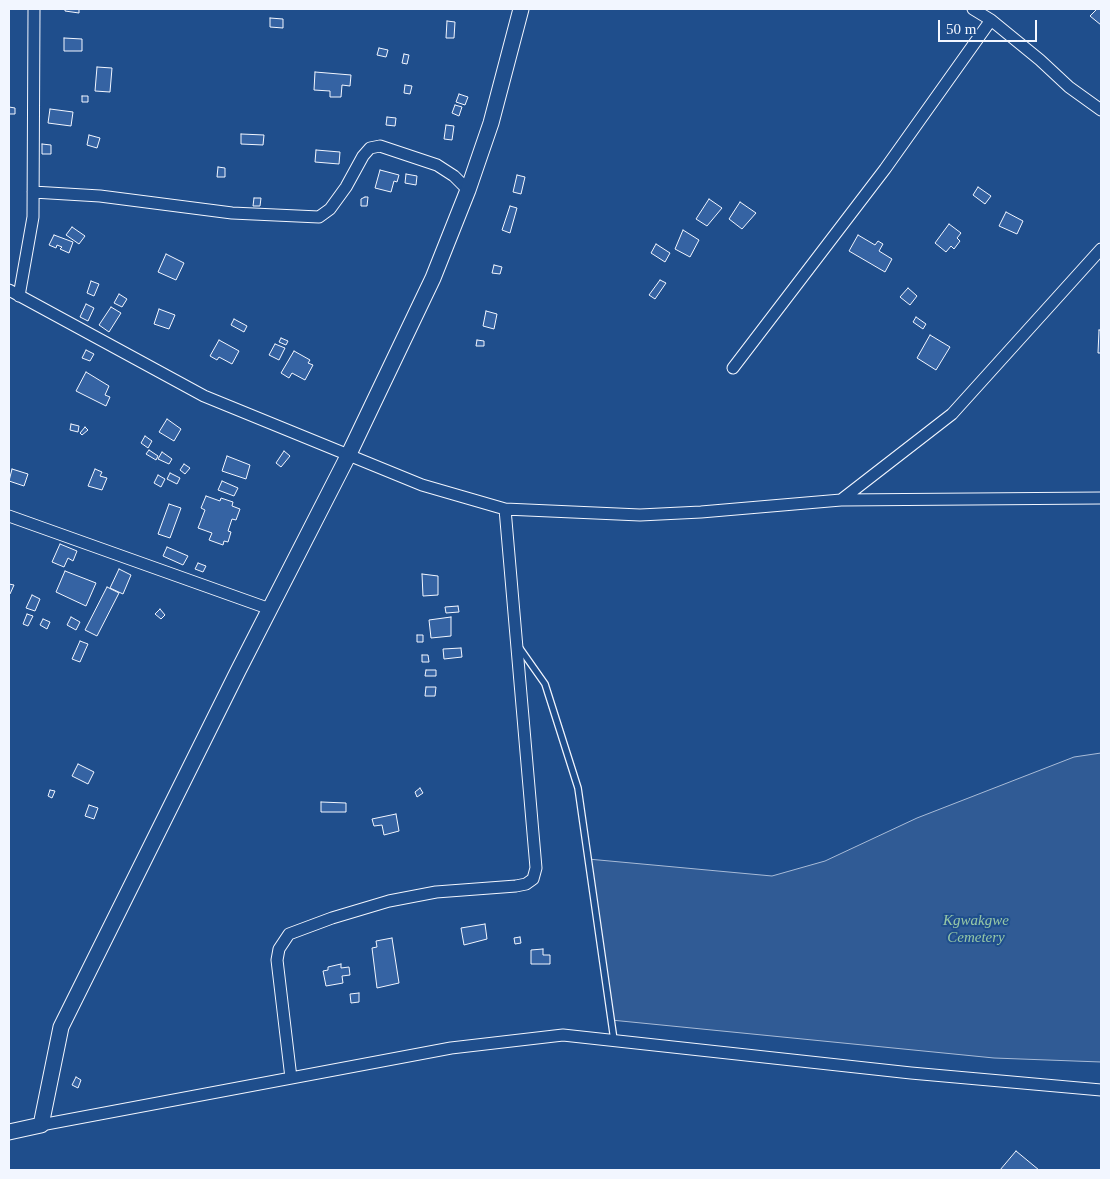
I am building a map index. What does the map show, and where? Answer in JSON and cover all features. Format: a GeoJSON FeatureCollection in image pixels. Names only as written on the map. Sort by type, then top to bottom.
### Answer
{"type":"FeatureCollection","features":[{"type":"Feature","properties":{"kind":"street"},"geometry":{"type":"LineString","coordinates":[[20,296],[33,217],[34,9]]}},
{"type":"Feature","properties":{"kind":"street"},"geometry":{"type":"LineString","coordinates":[[41,1125],[61,1027],[348,456],[433,278],[468,190],[491,123],[521,9]]}},
{"type":"Feature","properties":{"kind":"street"},"geometry":{"type":"LineString","coordinates":[[973,9],[990,20],[1040,60],[1069,87],[1101,110]]}},
{"type":"Feature","properties":{"kind":"street"},"geometry":{"type":"LineString","coordinates":[[733,368],[885,169],[990,20]]}},
{"type":"Feature","properties":{"kind":"street"},"geometry":{"type":"LineString","coordinates":[[33,192],[100,196],[232,213],[319,217],[330,209],[346,187],[363,156],[370,148],[380,146],[438,165],[454,176],[468,190]]}},
{"type":"Feature","properties":{"kind":"street"},"geometry":{"type":"LineString","coordinates":[[841,500],[952,414],[1101,249]]}},
{"type":"Feature","properties":{"kind":"street"},"geometry":{"type":"LineString","coordinates":[[9,290],[204,396],[422,485],[505,509],[640,515],[702,512],[841,500],[1101,498]]}},
{"type":"Feature","properties":{"kind":"street"},"geometry":{"type":"LineString","coordinates":[[291,1078],[277,960],[279,949],[289,934],[332,918],[389,901],[436,892],[516,886],[526,884],[533,879],[536,868],[505,509]]}},
{"type":"Feature","properties":{"kind":"street"},"geometry":{"type":"LineString","coordinates":[[9,516],[188,582],[270,609]]}},
{"type":"Feature","properties":{"kind":"street"},"geometry":{"type":"LineString","coordinates":[[9,1132],[451,1048],[563,1035],[911,1073],[1101,1090]]}},
{"type":"Feature","properties":{"kind":"lane"},"geometry":{"type":"LineString","coordinates":[[515,642],[545,684],[578,788],[614,1040]]}},
{"type":"Feature","properties":{"kind":"shaded area","name":"Kgwakgwe Cemetery"},"geometry":{"type":"Polygon","coordinates":[[[1101,753],[1101,1062],[994,1058],[611,1020],[588,859],[772,876],[825,861],[917,818],[1074,757],[1101,753]]]}},
{"type":"Feature","properties":{"kind":"building"},"geometry":{"type":"Polygon","coordinates":[[[65,9],[79,9],[79,13],[65,11],[65,9]]]}},
{"type":"Feature","properties":{"kind":"building"},"geometry":{"type":"Polygon","coordinates":[[[1097,9],[1101,9],[1101,25],[1090,16],[1097,9]]]}},
{"type":"Feature","properties":{"kind":"building"},"geometry":{"type":"Polygon","coordinates":[[[270,18],[283,19],[283,28],[270,27],[270,18]]]}},
{"type":"Feature","properties":{"kind":"building"},"geometry":{"type":"Polygon","coordinates":[[[447,21],[455,22],[454,38],[446,38],[447,21]]]}},
{"type":"Feature","properties":{"kind":"building"},"geometry":{"type":"Polygon","coordinates":[[[64,38],[82,39],[82,51],[64,51],[64,38]]]}},
{"type":"Feature","properties":{"kind":"building"},"geometry":{"type":"Polygon","coordinates":[[[379,48],[388,50],[386,57],[377,55],[379,48]]]}},
{"type":"Feature","properties":{"kind":"building"},"geometry":{"type":"Polygon","coordinates":[[[404,54],[409,55],[407,64],[402,63],[404,54]]]}},
{"type":"Feature","properties":{"kind":"building"},"geometry":{"type":"Polygon","coordinates":[[[97,67],[112,68],[110,92],[95,91],[97,67]]]}},
{"type":"Feature","properties":{"kind":"building"},"geometry":{"type":"Polygon","coordinates":[[[315,72],[351,75],[350,86],[342,85],[341,97],[330,97],[330,91],[314,90],[315,72]]]}},
{"type":"Feature","properties":{"kind":"building"},"geometry":{"type":"Polygon","coordinates":[[[405,85],[412,86],[410,94],[404,93],[405,85]]]}},
{"type":"Feature","properties":{"kind":"building"},"geometry":{"type":"Polygon","coordinates":[[[459,94],[468,97],[465,105],[456,102],[459,94]]]}},
{"type":"Feature","properties":{"kind":"building"},"geometry":{"type":"Polygon","coordinates":[[[82,96],[88,96],[88,102],[82,102],[82,96]]]}},
{"type":"Feature","properties":{"kind":"building"},"geometry":{"type":"Polygon","coordinates":[[[455,105],[462,107],[459,116],[452,113],[455,105]]]}},
{"type":"Feature","properties":{"kind":"building"},"geometry":{"type":"Polygon","coordinates":[[[9,107],[15,108],[15,114],[9,114],[9,107]]]}},
{"type":"Feature","properties":{"kind":"building"},"geometry":{"type":"Polygon","coordinates":[[[50,109],[73,112],[71,126],[48,123],[50,109]]]}},
{"type":"Feature","properties":{"kind":"building"},"geometry":{"type":"Polygon","coordinates":[[[387,117],[396,118],[395,126],[386,125],[387,117]]]}},
{"type":"Feature","properties":{"kind":"building"},"geometry":{"type":"Polygon","coordinates":[[[446,125],[454,126],[452,140],[444,139],[446,125]]]}},
{"type":"Feature","properties":{"kind":"building"},"geometry":{"type":"Polygon","coordinates":[[[241,134],[264,135],[263,145],[241,144],[241,134]]]}},
{"type":"Feature","properties":{"kind":"building"},"geometry":{"type":"Polygon","coordinates":[[[89,135],[100,138],[97,148],[87,145],[89,135]]]}},
{"type":"Feature","properties":{"kind":"building"},"geometry":{"type":"Polygon","coordinates":[[[42,144],[51,145],[51,154],[42,154],[42,144]]]}},
{"type":"Feature","properties":{"kind":"building"},"geometry":{"type":"Polygon","coordinates":[[[316,150],[340,152],[339,164],[315,162],[316,150]]]}},
{"type":"Feature","properties":{"kind":"building"},"geometry":{"type":"Polygon","coordinates":[[[218,167],[225,168],[225,177],[217,177],[218,167]]]}},
{"type":"Feature","properties":{"kind":"building"},"geometry":{"type":"Polygon","coordinates":[[[380,170],[399,175],[397,182],[394,181],[391,192],[375,188],[380,170]]]}},
{"type":"Feature","properties":{"kind":"building"},"geometry":{"type":"Polygon","coordinates":[[[406,174],[417,176],[416,185],[405,183],[406,174]]]}},
{"type":"Feature","properties":{"kind":"building"},"geometry":{"type":"Polygon","coordinates":[[[517,175],[525,177],[521,194],[513,192],[517,175]]]}},
{"type":"Feature","properties":{"kind":"building"},"geometry":{"type":"Polygon","coordinates":[[[978,187],[991,196],[985,204],[973,195],[978,187]]]}},
{"type":"Feature","properties":{"kind":"building"},"geometry":{"type":"Polygon","coordinates":[[[368,197],[367,206],[361,206],[361,199],[368,197]]]}},
{"type":"Feature","properties":{"kind":"building"},"geometry":{"type":"Polygon","coordinates":[[[254,198],[261,198],[260,206],[253,206],[254,198]]]}},
{"type":"Feature","properties":{"kind":"building"},"geometry":{"type":"Polygon","coordinates":[[[709,199],[722,208],[707,226],[696,219],[709,199]]]}},
{"type":"Feature","properties":{"kind":"building"},"geometry":{"type":"Polygon","coordinates":[[[740,202],[756,213],[742,229],[729,219],[740,202]]]}},
{"type":"Feature","properties":{"kind":"building"},"geometry":{"type":"Polygon","coordinates":[[[510,206],[517,208],[510,233],[502,230],[510,206]]]}},
{"type":"Feature","properties":{"kind":"building"},"geometry":{"type":"Polygon","coordinates":[[[1006,212],[1023,221],[1017,234],[999,226],[1006,212]]]}},
{"type":"Feature","properties":{"kind":"building"},"geometry":{"type":"Polygon","coordinates":[[[949,224],[961,233],[957,238],[960,241],[954,249],[951,246],[946,252],[935,243],[949,224]]]}},
{"type":"Feature","properties":{"kind":"building"},"geometry":{"type":"Polygon","coordinates":[[[72,227],[85,236],[79,244],[66,235],[72,227]]]}},
{"type":"Feature","properties":{"kind":"building"},"geometry":{"type":"Polygon","coordinates":[[[683,230],[699,240],[690,257],[675,249],[683,230]]]}},
{"type":"Feature","properties":{"kind":"building"},"geometry":{"type":"Polygon","coordinates":[[[54,235],[73,242],[69,253],[60,249],[62,247],[57,245],[56,248],[49,245],[54,235]]]}},
{"type":"Feature","properties":{"kind":"building"},"geometry":{"type":"Polygon","coordinates":[[[858,235],[875,245],[878,241],[883,244],[879,251],[892,259],[885,272],[849,251],[858,235]]]}},
{"type":"Feature","properties":{"kind":"building"},"geometry":{"type":"Polygon","coordinates":[[[656,244],[670,253],[665,262],[651,253],[656,244]]]}},
{"type":"Feature","properties":{"kind":"building"},"geometry":{"type":"Polygon","coordinates":[[[166,254],[184,263],[176,280],[158,272],[166,254]]]}},
{"type":"Feature","properties":{"kind":"building"},"geometry":{"type":"Polygon","coordinates":[[[494,265],[502,267],[500,274],[492,273],[494,265]]]}},
{"type":"Feature","properties":{"kind":"building"},"geometry":{"type":"Polygon","coordinates":[[[660,280],[666,283],[655,299],[649,295],[660,280]]]}},
{"type":"Feature","properties":{"kind":"building"},"geometry":{"type":"Polygon","coordinates":[[[91,281],[99,284],[94,296],[87,293],[91,281]]]}},
{"type":"Feature","properties":{"kind":"building"},"geometry":{"type":"Polygon","coordinates":[[[908,288],[917,296],[910,305],[900,297],[908,288]]]}},
{"type":"Feature","properties":{"kind":"building"},"geometry":{"type":"Polygon","coordinates":[[[119,294],[127,299],[122,307],[114,303],[119,294]]]}},
{"type":"Feature","properties":{"kind":"building"},"geometry":{"type":"Polygon","coordinates":[[[86,304],[94,308],[88,321],[80,317],[86,304]]]}},
{"type":"Feature","properties":{"kind":"building"},"geometry":{"type":"Polygon","coordinates":[[[111,307],[121,313],[109,332],[99,325],[111,307]]]}},
{"type":"Feature","properties":{"kind":"building"},"geometry":{"type":"Polygon","coordinates":[[[159,309],[175,315],[169,329],[154,324],[159,309]]]}},
{"type":"Feature","properties":{"kind":"building"},"geometry":{"type":"Polygon","coordinates":[[[486,311],[497,314],[494,329],[483,326],[486,311]]]}},
{"type":"Feature","properties":{"kind":"building"},"geometry":{"type":"Polygon","coordinates":[[[916,317],[926,324],[923,329],[913,322],[916,317]]]}},
{"type":"Feature","properties":{"kind":"building"},"geometry":{"type":"Polygon","coordinates":[[[234,319],[247,326],[244,332],[231,325],[234,319]]]}},
{"type":"Feature","properties":{"kind":"building"},"geometry":{"type":"Polygon","coordinates":[[[1099,330],[1101,330],[1101,353],[1098,353],[1099,330]]]}},
{"type":"Feature","properties":{"kind":"building"},"geometry":{"type":"Polygon","coordinates":[[[930,335],[950,347],[936,370],[917,358],[930,335]]]}},
{"type":"Feature","properties":{"kind":"building"},"geometry":{"type":"Polygon","coordinates":[[[281,338],[288,341],[286,345],[279,342],[281,338]]]}},
{"type":"Feature","properties":{"kind":"building"},"geometry":{"type":"Polygon","coordinates":[[[219,340],[239,351],[232,364],[219,357],[217,360],[210,356],[219,340]]]}},
{"type":"Feature","properties":{"kind":"building"},"geometry":{"type":"Polygon","coordinates":[[[477,340],[484,341],[484,346],[476,346],[477,340]]]}},
{"type":"Feature","properties":{"kind":"building"},"geometry":{"type":"Polygon","coordinates":[[[275,344],[285,348],[279,360],[269,355],[275,344]]]}},
{"type":"Feature","properties":{"kind":"building"},"geometry":{"type":"Polygon","coordinates":[[[86,350],[94,354],[90,361],[82,358],[86,350]]]}},
{"type":"Feature","properties":{"kind":"building"},"geometry":{"type":"Polygon","coordinates":[[[294,351],[310,360],[308,363],[313,365],[305,380],[292,373],[289,378],[281,373],[294,351]]]}},
{"type":"Feature","properties":{"kind":"building"},"geometry":{"type":"Polygon","coordinates":[[[86,372],[109,386],[105,395],[110,397],[106,406],[76,391],[86,372]]]}},
{"type":"Feature","properties":{"kind":"building"},"geometry":{"type":"Polygon","coordinates":[[[167,419],[181,429],[174,441],[159,432],[167,419]]]}},
{"type":"Feature","properties":{"kind":"building"},"geometry":{"type":"Polygon","coordinates":[[[71,424],[79,426],[78,432],[70,430],[71,424]]]}},
{"type":"Feature","properties":{"kind":"building"},"geometry":{"type":"Polygon","coordinates":[[[85,427],[88,430],[82,435],[80,433],[85,427]]]}},
{"type":"Feature","properties":{"kind":"building"},"geometry":{"type":"Polygon","coordinates":[[[145,436],[152,441],[148,448],[141,443],[145,436]]]}},
{"type":"Feature","properties":{"kind":"building"},"geometry":{"type":"Polygon","coordinates":[[[149,450],[158,456],[156,460],[146,454],[149,450]]]}},
{"type":"Feature","properties":{"kind":"building"},"geometry":{"type":"Polygon","coordinates":[[[284,451],[290,456],[281,467],[276,463],[284,451]]]}},
{"type":"Feature","properties":{"kind":"building"},"geometry":{"type":"Polygon","coordinates":[[[162,452],[172,459],[169,464],[158,459],[162,452]]]}},
{"type":"Feature","properties":{"kind":"building"},"geometry":{"type":"Polygon","coordinates":[[[227,456],[250,465],[246,479],[222,471],[227,456]]]}},
{"type":"Feature","properties":{"kind":"building"},"geometry":{"type":"Polygon","coordinates":[[[184,464],[190,468],[185,474],[180,470],[184,464]]]}},
{"type":"Feature","properties":{"kind":"building"},"geometry":{"type":"Polygon","coordinates":[[[12,469],[28,474],[24,486],[9,481],[12,469]]]}},
{"type":"Feature","properties":{"kind":"building"},"geometry":{"type":"Polygon","coordinates":[[[95,469],[102,472],[100,476],[107,478],[102,490],[88,486],[95,469]]]}},
{"type":"Feature","properties":{"kind":"building"},"geometry":{"type":"Polygon","coordinates":[[[170,473],[180,478],[177,484],[167,479],[170,473]]]}},
{"type":"Feature","properties":{"kind":"building"},"geometry":{"type":"Polygon","coordinates":[[[158,475],[165,479],[161,487],[154,483],[158,475]]]}},
{"type":"Feature","properties":{"kind":"building"},"geometry":{"type":"Polygon","coordinates":[[[222,481],[238,488],[234,496],[218,490],[222,481]]]}},
{"type":"Feature","properties":{"kind":"building"},"geometry":{"type":"Polygon","coordinates":[[[206,496],[220,501],[221,498],[233,502],[232,506],[240,509],[236,520],[232,519],[228,531],[231,532],[228,542],[224,541],[223,545],[209,540],[212,533],[198,528],[205,510],[201,508],[206,496]]]}},
{"type":"Feature","properties":{"kind":"building"},"geometry":{"type":"Polygon","coordinates":[[[169,504],[181,508],[170,538],[158,534],[169,504]]]}},
{"type":"Feature","properties":{"kind":"building"},"geometry":{"type":"Polygon","coordinates":[[[60,544],[77,551],[73,561],[68,558],[64,567],[52,562],[60,544]]]}},
{"type":"Feature","properties":{"kind":"building"},"geometry":{"type":"Polygon","coordinates":[[[167,547],[188,556],[183,565],[163,556],[167,547]]]}},
{"type":"Feature","properties":{"kind":"building"},"geometry":{"type":"Polygon","coordinates":[[[198,563],[206,566],[203,572],[195,569],[198,563]]]}},
{"type":"Feature","properties":{"kind":"building"},"geometry":{"type":"Polygon","coordinates":[[[119,569],[131,575],[123,594],[110,588],[119,569]]]}},
{"type":"Feature","properties":{"kind":"building"},"geometry":{"type":"Polygon","coordinates":[[[65,571],[96,583],[86,606],[56,592],[65,571]]]}},
{"type":"Feature","properties":{"kind":"building"},"geometry":{"type":"Polygon","coordinates":[[[422,574],[438,576],[438,595],[423,596],[422,574]]]}},
{"type":"Feature","properties":{"kind":"building"},"geometry":{"type":"Polygon","coordinates":[[[9,584],[14,585],[10,594],[9,593],[9,584]]]}},
{"type":"Feature","properties":{"kind":"building"},"geometry":{"type":"Polygon","coordinates":[[[107,587],[119,593],[97,636],[85,630],[107,587]]]}},
{"type":"Feature","properties":{"kind":"building"},"geometry":{"type":"Polygon","coordinates":[[[32,595],[40,599],[35,611],[26,608],[32,595]]]}},
{"type":"Feature","properties":{"kind":"building"},"geometry":{"type":"Polygon","coordinates":[[[458,606],[459,612],[446,613],[445,607],[458,606]]]}},
{"type":"Feature","properties":{"kind":"building"},"geometry":{"type":"Polygon","coordinates":[[[160,609],[165,615],[161,619],[155,614],[160,609]]]}},
{"type":"Feature","properties":{"kind":"building"},"geometry":{"type":"Polygon","coordinates":[[[27,614],[33,616],[28,626],[23,624],[27,614]]]}},
{"type":"Feature","properties":{"kind":"building"},"geometry":{"type":"Polygon","coordinates":[[[71,617],[80,622],[76,630],[67,625],[71,617]]]}},
{"type":"Feature","properties":{"kind":"building"},"geometry":{"type":"Polygon","coordinates":[[[451,617],[451,636],[431,638],[429,620],[451,617]]]}},
{"type":"Feature","properties":{"kind":"building"},"geometry":{"type":"Polygon","coordinates":[[[43,619],[50,622],[47,629],[40,625],[43,619]]]}},
{"type":"Feature","properties":{"kind":"building"},"geometry":{"type":"Polygon","coordinates":[[[417,635],[423,635],[423,642],[417,642],[417,635]]]}},
{"type":"Feature","properties":{"kind":"building"},"geometry":{"type":"Polygon","coordinates":[[[80,641],[88,644],[80,662],[72,659],[80,641]]]}},
{"type":"Feature","properties":{"kind":"building"},"geometry":{"type":"Polygon","coordinates":[[[461,648],[462,657],[444,659],[443,649],[461,648]]]}},
{"type":"Feature","properties":{"kind":"building"},"geometry":{"type":"Polygon","coordinates":[[[422,655],[428,655],[429,662],[422,662],[422,655]]]}},
{"type":"Feature","properties":{"kind":"building"},"geometry":{"type":"Polygon","coordinates":[[[426,670],[436,670],[436,676],[425,676],[426,670]]]}},
{"type":"Feature","properties":{"kind":"building"},"geometry":{"type":"Polygon","coordinates":[[[426,687],[436,687],[435,696],[425,696],[426,687]]]}},
{"type":"Feature","properties":{"kind":"building"},"geometry":{"type":"Polygon","coordinates":[[[78,764],[94,772],[88,784],[72,776],[78,764]]]}},
{"type":"Feature","properties":{"kind":"building"},"geometry":{"type":"Polygon","coordinates":[[[420,788],[423,793],[417,797],[415,792],[420,788]]]}},
{"type":"Feature","properties":{"kind":"building"},"geometry":{"type":"Polygon","coordinates":[[[50,790],[55,791],[52,798],[48,796],[50,790]]]}},
{"type":"Feature","properties":{"kind":"building"},"geometry":{"type":"Polygon","coordinates":[[[321,802],[346,803],[346,812],[321,812],[321,802]]]}},
{"type":"Feature","properties":{"kind":"building"},"geometry":{"type":"Polygon","coordinates":[[[89,805],[98,808],[94,819],[85,816],[89,805]]]}},
{"type":"Feature","properties":{"kind":"building"},"geometry":{"type":"Polygon","coordinates":[[[396,814],[399,831],[384,835],[382,825],[374,826],[372,819],[396,814]]]}},
{"type":"Feature","properties":{"kind":"building"},"geometry":{"type":"Polygon","coordinates":[[[485,924],[487,939],[464,945],[461,928],[485,924]]]}},
{"type":"Feature","properties":{"kind":"building"},"geometry":{"type":"Polygon","coordinates":[[[520,937],[521,943],[515,944],[514,938],[520,937]]]}},
{"type":"Feature","properties":{"kind":"building"},"geometry":{"type":"Polygon","coordinates":[[[392,938],[399,983],[377,988],[372,948],[377,947],[376,941],[392,938]]]}},
{"type":"Feature","properties":{"kind":"building"},"geometry":{"type":"Polygon","coordinates":[[[543,949],[543,955],[550,955],[550,964],[531,964],[531,950],[543,949]]]}},
{"type":"Feature","properties":{"kind":"building"},"geometry":{"type":"Polygon","coordinates":[[[341,964],[341,968],[349,967],[350,975],[342,976],[343,983],[326,986],[323,971],[328,970],[328,967],[341,964]]]}},
{"type":"Feature","properties":{"kind":"building"},"geometry":{"type":"Polygon","coordinates":[[[359,993],[359,1002],[351,1003],[350,994],[359,993]]]}},
{"type":"Feature","properties":{"kind":"building"},"geometry":{"type":"Polygon","coordinates":[[[76,1077],[81,1080],[78,1088],[72,1085],[76,1077]]]}},
{"type":"Feature","properties":{"kind":"building"},"geometry":{"type":"Polygon","coordinates":[[[1016,1151],[1039,1170],[1000,1170],[1016,1151]]]}}]}
